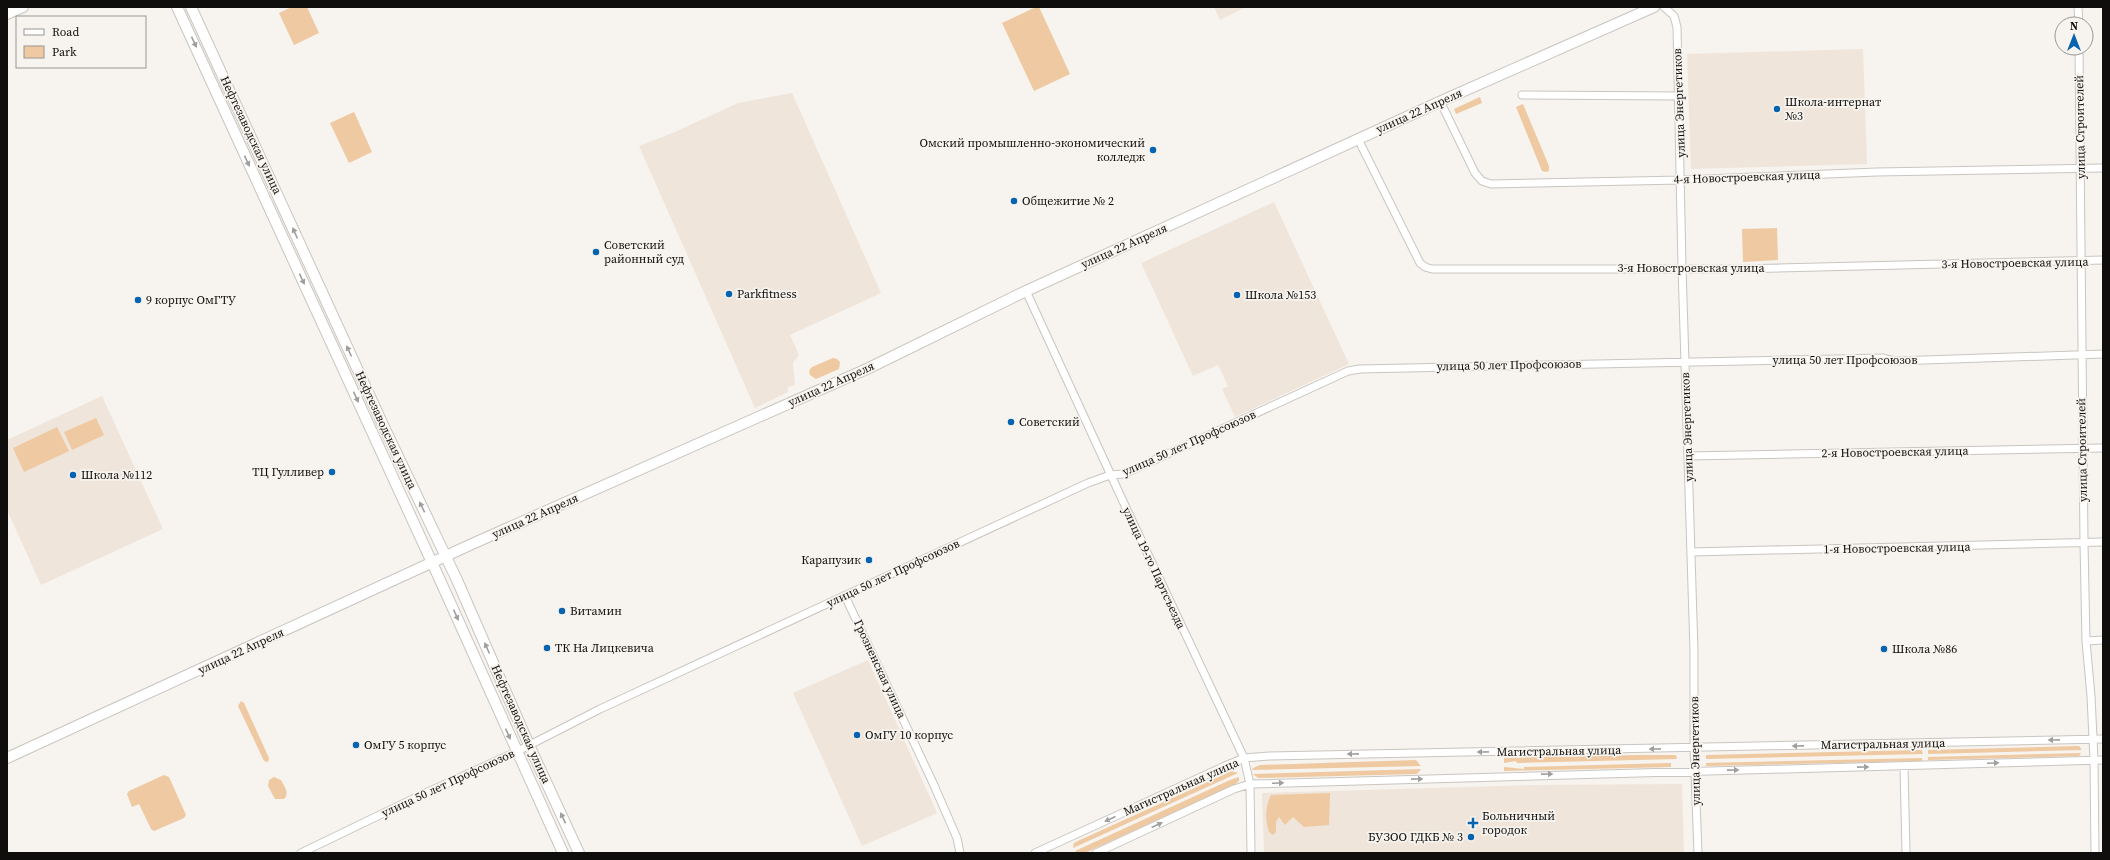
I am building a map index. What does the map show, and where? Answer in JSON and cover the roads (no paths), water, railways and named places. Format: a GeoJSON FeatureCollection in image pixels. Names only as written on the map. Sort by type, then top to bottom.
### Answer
{"type":"FeatureCollection","features":[{"type":"Feature","properties":{"kind":"main road"},"geometry":{"type":"LineString","coordinates":[[7,14],[22,7]]}},
{"type":"Feature","properties":{"kind":"main road","name":"Нефтезаводская улица"},"geometry":{"type":"LineString","coordinates":[[177,7],[440,580],[516,752],[563,853]]}},
{"type":"Feature","properties":{"kind":"main road","name":"Нефтезаводская улица"},"geometry":{"type":"LineString","coordinates":[[191,7],[384,427],[454,574],[529,745],[579,853]]}},
{"type":"Feature","properties":{"kind":"main road","name":"улица 22 Апреля"},"geometry":{"type":"LineString","coordinates":[[7,758],[462,549],[869,368],[1026,291],[1440,101],[1654,7]]}},
{"type":"Feature","properties":{"kind":"main road"},"geometry":{"type":"LineString","coordinates":[[439,542],[450,548],[462,549],[455,562],[454,574]]}},
{"type":"Feature","properties":{"kind":"main road"},"geometry":{"type":"LineString","coordinates":[[414,571],[424,560],[426,550]]}},
{"type":"Feature","properties":{"kind":"main road"},"geometry":{"type":"LineString","coordinates":[[414,571],[427,571],[437,575],[440,580]]}},
{"type":"Feature","properties":{"kind":"street","name":"улица Энергетиков"},"geometry":{"type":"LineString","coordinates":[[1664,7],[1674,16],[1677,27],[1684,361],[1694,665],[1694,771],[1698,853]]}},
{"type":"Feature","properties":{"kind":"street","name":"улица Строителей"},"geometry":{"type":"LineString","coordinates":[[2079,56],[2082,261],[2080,267],[2082,448],[2086,641],[2092,696],[2095,853]]}},
{"type":"Feature","properties":{"kind":"street"},"geometry":{"type":"LineString","coordinates":[[1522,95],[1679,96]]}},
{"type":"Feature","properties":{"kind":"street","name":"4-я Новостроевская улица"},"geometry":{"type":"LineString","coordinates":[[1440,101],[1475,173],[1482,180],[1491,184],[1681,180],[1877,172],[2103,168]]}},
{"type":"Feature","properties":{"kind":"street","name":"3-я Новостроевская улица"},"geometry":{"type":"LineString","coordinates":[[1358,139],[1420,263],[1425,267],[1481,270],[1682,267],[1737,269],[2103,260]]}},
{"type":"Feature","properties":{"kind":"street","name":"улица 19-го Партсъезда"},"geometry":{"type":"LineString","coordinates":[[1026,291],[1110,475],[1244,758],[1250,784],[1251,853]]}},
{"type":"Feature","properties":{"kind":"street","name":"улица 50 лет Профсоюзов"},"geometry":{"type":"LineString","coordinates":[[301,853],[421,795],[516,752],[600,709],[1088,483],[1110,475],[1124,474],[1354,369],[1882,358],[1895,361],[2103,354]]}},
{"type":"Feature","properties":{"kind":"street","name":"2-я Новостроевская улица"},"geometry":{"type":"LineString","coordinates":[[1688,456],[2103,448]]}},
{"type":"Feature","properties":{"kind":"street","name":"1-я Новостроевская улица"},"geometry":{"type":"LineString","coordinates":[[1691,552],[2103,542]]}},
{"type":"Feature","properties":{"kind":"street","name":"Грозненская улица"},"geometry":{"type":"LineString","coordinates":[[845,596],[933,783],[957,838],[960,853]]}},
{"type":"Feature","properties":{"kind":"street"},"geometry":{"type":"LineString","coordinates":[[2086,641],[2103,640]]}},
{"type":"Feature","properties":{"kind":"street","name":"Магистральная улица"},"geometry":{"type":"LineString","coordinates":[[1035,853],[1244,758],[1277,755],[2103,739]]}},
{"type":"Feature","properties":{"kind":"street","name":"Магистральная улица"},"geometry":{"type":"LineString","coordinates":[[1096,853],[1234,789],[1250,784],[2103,760]]}},
{"type":"Feature","properties":{"kind":"street"},"geometry":{"type":"LineString","coordinates":[[1904,766],[1906,853]]}},
{"type":"Feature","properties":{"kind":"place","name":"Школа-интернат №3"},"geometry":{"type":"Point","coordinates":[1777,109]}},
{"type":"Feature","properties":{"kind":"place","name":"Омский промышленно-экономический колледж"},"geometry":{"type":"Point","coordinates":[1153,150]}},
{"type":"Feature","properties":{"kind":"place","name":"Общежитие № 2"},"geometry":{"type":"Point","coordinates":[1014,201]}},
{"type":"Feature","properties":{"kind":"place","name":"Советский районный суд"},"geometry":{"type":"Point","coordinates":[596,252]}},
{"type":"Feature","properties":{"kind":"place","name":"Parkfitness"},"geometry":{"type":"Point","coordinates":[729,294]}},
{"type":"Feature","properties":{"kind":"place","name":"Школа №153"},"geometry":{"type":"Point","coordinates":[1237,295]}},
{"type":"Feature","properties":{"kind":"place","name":"9 корпус ОмГТУ"},"geometry":{"type":"Point","coordinates":[138,300]}},
{"type":"Feature","properties":{"kind":"place","name":"Советский"},"geometry":{"type":"Point","coordinates":[1011,422]}},
{"type":"Feature","properties":{"kind":"place","name":"ТЦ Гулливер"},"geometry":{"type":"Point","coordinates":[332,472]}},
{"type":"Feature","properties":{"kind":"place","name":"Школа №112"},"geometry":{"type":"Point","coordinates":[73,475]}},
{"type":"Feature","properties":{"kind":"place","name":"Карапузик"},"geometry":{"type":"Point","coordinates":[869,560]}},
{"type":"Feature","properties":{"kind":"place","name":"Витамин"},"geometry":{"type":"Point","coordinates":[562,611]}},
{"type":"Feature","properties":{"kind":"place","name":"ТК На Лицкевича"},"geometry":{"type":"Point","coordinates":[547,648]}},
{"type":"Feature","properties":{"kind":"place","name":"Школа №86"},"geometry":{"type":"Point","coordinates":[1884,649]}},
{"type":"Feature","properties":{"kind":"place","name":"ОмГУ 10 корпус"},"geometry":{"type":"Point","coordinates":[857,735]}},
{"type":"Feature","properties":{"kind":"place","name":"ОмГУ 5 корпус"},"geometry":{"type":"Point","coordinates":[356,745]}},
{"type":"Feature","properties":{"kind":"place","name":"Больничный городок"},"geometry":{"type":"Point","coordinates":[1473,823]}},
{"type":"Feature","properties":{"kind":"place","name":"БУЗОО ГДКБ № 3"},"geometry":{"type":"Point","coordinates":[1471,837]}}]}
